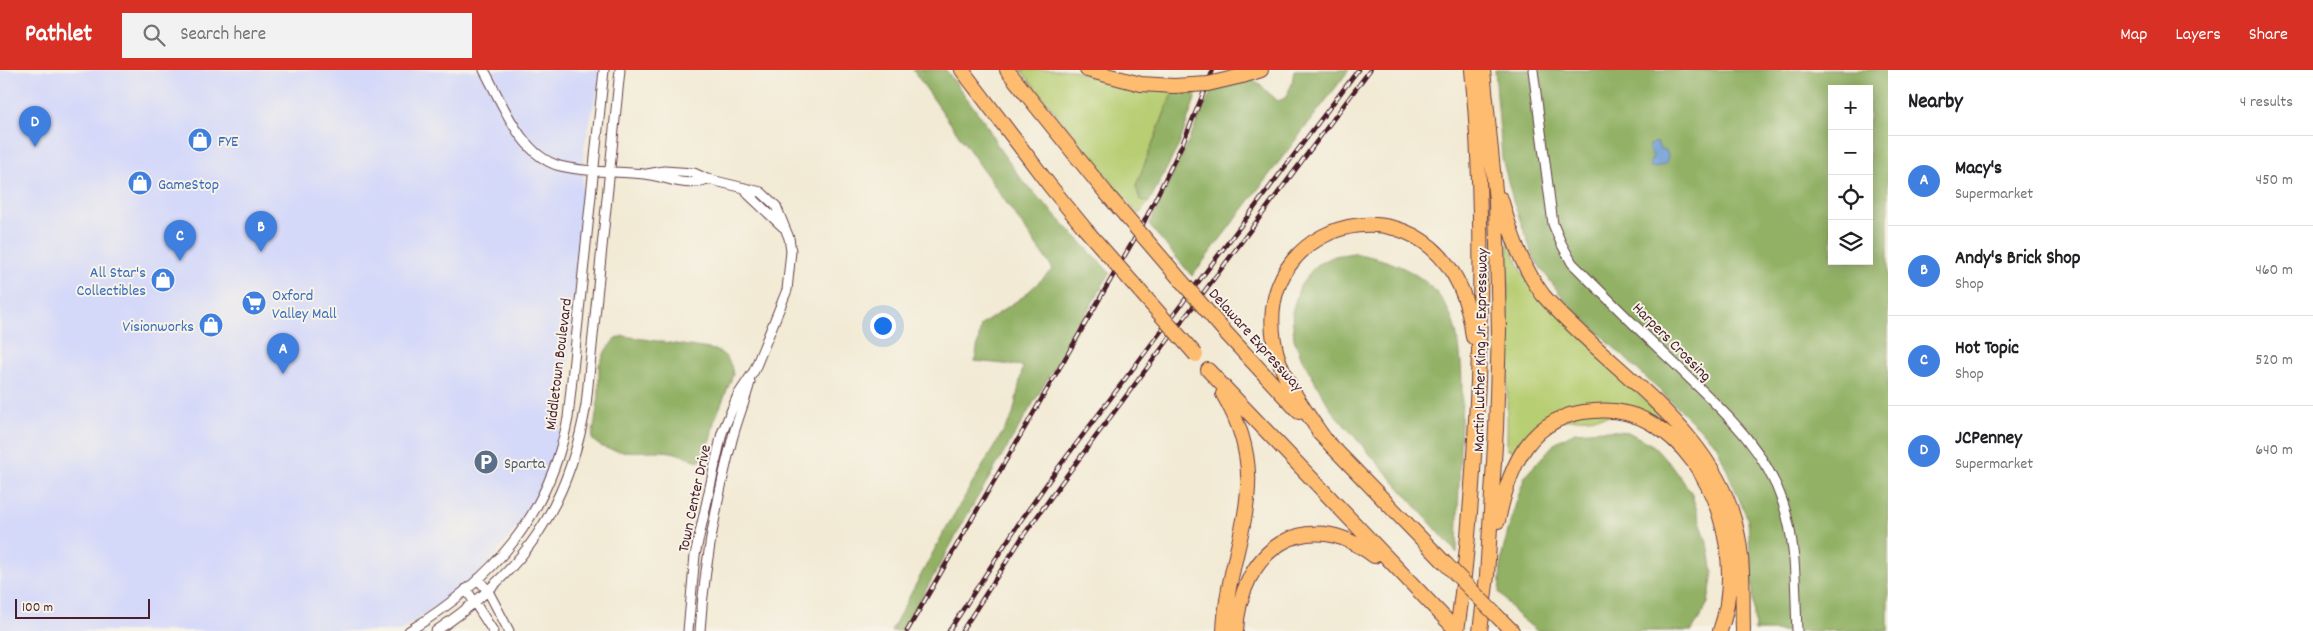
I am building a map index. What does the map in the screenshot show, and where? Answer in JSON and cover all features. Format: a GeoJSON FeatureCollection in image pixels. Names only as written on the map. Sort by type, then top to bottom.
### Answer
{"type":"FeatureCollection","features":[{"type":"Feature","properties":{"kind":"highway"},"geometry":{"type":"LineString","coordinates":[[962,70],[1086,230],[1208,370],[1457,631]]}},
{"type":"Feature","properties":{"kind":"highway","name":"Delaware Expressway"},"geometry":{"type":"LineString","coordinates":[[1007,70],[1106,193],[1226,332],[1324,438],[1507,625]]}},
{"type":"Feature","properties":{"kind":"highway"},"geometry":{"type":"LineString","coordinates":[[1087,70],[1141,84],[1174,86],[1208,84],[1261,70]]}},
{"type":"Feature","properties":{"kind":"highway","name":"Martin Luther King Jr. Expressway"},"geometry":{"type":"LineString","coordinates":[[1457,631],[1469,526],[1478,380],[1481,282],[1477,134],[1472,70]]}},
{"type":"Feature","properties":{"kind":"highway","name":"Martin Luther King Jr. Expressway"},"geometry":{"type":"LineString","coordinates":[[1480,631],[1487,576],[1498,360],[1497,234],[1493,168],[1483,70]]}},
{"type":"Feature","properties":{"kind":"highway"},"geometry":{"type":"LineString","coordinates":[[1493,168],[1513,241],[1522,262],[1536,285],[1560,313],[1687,435],[1716,476],[1730,507],[1738,536],[1741,562],[1743,631]]}},
{"type":"Feature","properties":{"kind":"highway"},"geometry":{"type":"LineString","coordinates":[[1324,438],[1298,399],[1283,369],[1274,342],[1273,310],[1280,284],[1293,263],[1310,246],[1336,230],[1355,225],[1385,225],[1413,234],[1437,252],[1451,268],[1464,296],[1472,332],[1478,380]]}},
{"type":"Feature","properties":{"kind":"highway"},"geometry":{"type":"LineString","coordinates":[[1208,370],[1236,417],[1244,438],[1248,466],[1248,500],[1227,604],[1224,631]]}},
{"type":"Feature","properties":{"kind":"highway"},"geometry":{"type":"LineString","coordinates":[[1487,576],[1506,487],[1514,464],[1527,445],[1542,430],[1568,415],[1600,410],[1621,412],[1651,422],[1669,436],[1696,468],[1712,496],[1723,525],[1729,563],[1726,605],[1720,631]]}},
{"type":"Feature","properties":{"kind":"highway"},"geometry":{"type":"LineString","coordinates":[[1236,631],[1241,598],[1255,568],[1275,546],[1299,535],[1326,533],[1352,541],[1413,587]]}},
{"type":"Feature","properties":{"kind":"street","name":"Town Center Drive"},"geometry":{"type":"LineString","coordinates":[[484,70],[527,145],[541,157],[559,166],[647,174],[684,184],[697,184],[707,180],[754,189],[767,197],[776,206],[786,231],[792,251],[790,281],[750,379],[745,402],[732,438],[706,558],[700,631]]}},
{"type":"Feature","properties":{"kind":"street","name":"Middletown Boulevard"},"geometry":{"type":"LineString","coordinates":[[409,631],[466,589],[504,554],[533,514],[551,476],[565,432],[604,70]]}},
{"type":"Feature","properties":{"kind":"street","name":"Middletown Boulevard"},"geometry":{"type":"LineString","coordinates":[[436,631],[475,603],[520,559],[542,530],[562,492],[578,444],[586,405],[620,70]]}},
{"type":"Feature","properties":{"kind":"street","name":"Harpers Crossing"},"geometry":{"type":"LineString","coordinates":[[1533,70],[1553,224],[1560,243],[1572,263],[1746,434],[1770,471],[1783,503],[1792,536],[1796,577],[1797,631]]}},
{"type":"Feature","properties":{"kind":"street","name":"Town Center Drive"},"geometry":{"type":"LineString","coordinates":[[688,631],[695,555],[722,433],[735,401],[750,379]]}},
{"type":"Feature","properties":{"kind":"street"},"geometry":{"type":"LineString","coordinates":[[478,579],[488,591],[509,631]]}},
{"type":"Feature","properties":{"kind":"street"},"geometry":{"type":"LineString","coordinates":[[466,589],[493,631]]}},
{"type":"Feature","properties":{"kind":"shaded area"},"geometry":{"type":"Polygon","coordinates":[[[0,70],[599,70],[598,88],[584,146],[580,245],[565,399],[557,449],[541,490],[524,518],[487,565],[451,596],[400,631],[0,631],[0,70]]]}},
{"type":"Feature","properties":{"kind":"green space"},"geometry":{"type":"Polygon","coordinates":[[[913,70],[946,70],[986,124],[1000,150],[1022,180],[1110,273],[973,505],[903,631],[891,631],[945,530],[1013,415],[1023,366],[975,361],[981,325],[1024,296],[1053,269],[913,70]]]}},
{"type":"Feature","properties":{"kind":"green space"},"geometry":{"type":"Polygon","coordinates":[[[1021,70],[1074,70],[1090,77],[1173,91],[1136,186],[1140,200],[1149,202],[1138,215],[1021,70]]]}},
{"type":"Feature","properties":{"kind":"green space"},"geometry":{"type":"Polygon","coordinates":[[[1294,70],[1349,70],[1192,276],[1149,225],[1212,90],[1253,79],[1278,101],[1285,98],[1292,84],[1294,70]]]}},
{"type":"Feature","properties":{"kind":"green space"},"geometry":{"type":"Polygon","coordinates":[[[1495,70],[1888,70],[1888,631],[1755,631],[1748,520],[1716,444],[1566,302],[1534,259],[1513,200],[1502,158],[1495,70]]]}},
{"type":"Feature","properties":{"kind":"green space"},"geometry":{"type":"Polygon","coordinates":[[[1198,90],[1179,145],[1149,202],[1140,200],[1136,186],[1173,91],[1198,90]]]}},
{"type":"Feature","properties":{"kind":"green space"},"geometry":{"type":"Polygon","coordinates":[[[1508,240],[1523,274],[1674,431],[1642,413],[1543,422],[1515,451],[1507,449],[1508,240]]]}},
{"type":"Feature","properties":{"kind":"green space"},"geometry":{"type":"Polygon","coordinates":[[[1353,253],[1389,262],[1421,279],[1439,296],[1449,312],[1456,330],[1460,350],[1462,392],[1457,553],[1332,411],[1302,359],[1294,339],[1292,312],[1300,286],[1316,265],[1335,256],[1353,253]]]}},
{"type":"Feature","properties":{"kind":"green space"},"geometry":{"type":"Polygon","coordinates":[[[624,336],[715,350],[728,360],[733,375],[714,422],[707,455],[702,461],[671,452],[618,451],[608,449],[592,439],[599,397],[599,365],[606,350],[616,338],[624,336]]]}},
{"type":"Feature","properties":{"kind":"green space"},"geometry":{"type":"Polygon","coordinates":[[[1604,430],[1628,432],[1654,446],[1673,467],[1691,492],[1709,549],[1713,573],[1708,603],[1692,631],[1537,631],[1516,614],[1499,592],[1502,555],[1525,476],[1556,442],[1575,432],[1604,430]]]}},
{"type":"Feature","properties":{"kind":"water"},"geometry":{"type":"Polygon","coordinates":[[[1657,142],[1660,149],[1665,150],[1668,155],[1667,163],[1655,168],[1649,166],[1653,156],[1648,146],[1657,142]]]}},
{"type":"Feature","properties":{"kind":"railway"},"geometry":{"type":"LineString","coordinates":[[907,631],[1143,224],[1182,145],[1213,70]]}},
{"type":"Feature","properties":{"kind":"railway"},"geometry":{"type":"LineString","coordinates":[[949,631],[1019,523],[1055,472],[1358,70]]}},
{"type":"Feature","properties":{"kind":"railway"},"geometry":{"type":"LineString","coordinates":[[962,631],[1023,536],[1067,475],[1370,70]]}},
{"type":"Feature","properties":{"kind":"place","name":"FYE"},"geometry":{"type":"Point","coordinates":[200,140]}},
{"type":"Feature","properties":{"kind":"place","name":"JCPenney"},"geometry":{"type":"Point","coordinates":[35,147]}},
{"type":"Feature","properties":{"kind":"place","name":"GameStop"},"geometry":{"type":"Point","coordinates":[140,183]}},
{"type":"Feature","properties":{"kind":"place","name":"Andy's Brick Shop"},"geometry":{"type":"Point","coordinates":[261,252]}},
{"type":"Feature","properties":{"kind":"place","name":"Hot Topic"},"geometry":{"type":"Point","coordinates":[180,261]}},
{"type":"Feature","properties":{"kind":"place","name":"All Star's Collectibles"},"geometry":{"type":"Point","coordinates":[163,280]}},
{"type":"Feature","properties":{"kind":"place","name":"Oxford Valley Mall"},"geometry":{"type":"Point","coordinates":[254,303]}},
{"type":"Feature","properties":{"kind":"place","name":"Visionworks"},"geometry":{"type":"Point","coordinates":[211,325]}},
{"type":"Feature","properties":{"kind":"place","name":"Macy's"},"geometry":{"type":"Point","coordinates":[283,374]}},
{"type":"Feature","properties":{"kind":"place","name":"Sparta"},"geometry":{"type":"Point","coordinates":[486,462]}}]}
